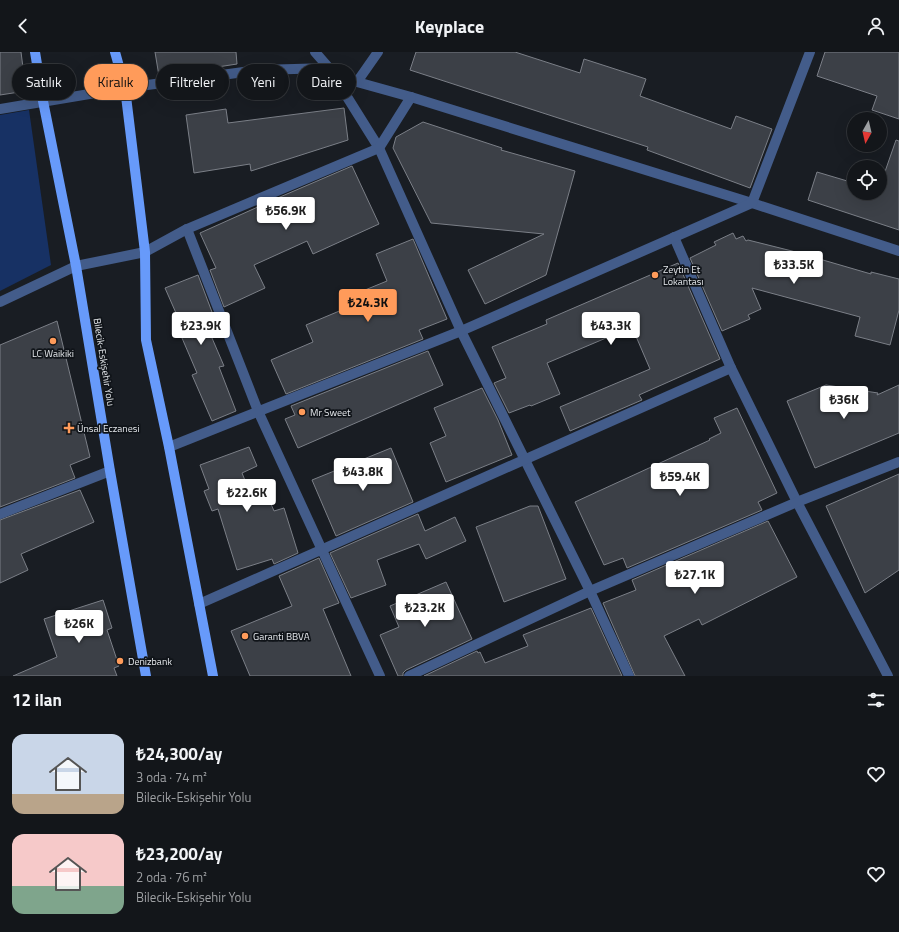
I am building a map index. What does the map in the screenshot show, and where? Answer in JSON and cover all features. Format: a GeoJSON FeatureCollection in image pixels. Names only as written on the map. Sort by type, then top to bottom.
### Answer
{"type":"FeatureCollection","features":[{"type":"Feature","properties":{"kind":"main road","name":"Bilecik-Eskişehir Yolu"},"geometry":{"type":"LineString","coordinates":[[35,52],[42,101],[76,266],[146,676]]}},
{"type":"Feature","properties":{"kind":"main road"},"geometry":{"type":"LineString","coordinates":[[115,52],[119,64]]}},
{"type":"Feature","properties":{"kind":"main road"},"geometry":{"type":"LineString","coordinates":[[127,100],[145,252],[146,340],[169,447],[213,676]]}},
{"type":"Feature","properties":{"kind":"street"},"geometry":{"type":"LineString","coordinates":[[315,52],[326,64]]}},
{"type":"Feature","properties":{"kind":"street"},"geometry":{"type":"LineString","coordinates":[[378,52],[356,82],[411,97],[752,203],[899,251]]}},
{"type":"Feature","properties":{"kind":"street"},"geometry":{"type":"LineString","coordinates":[[169,447],[461,331],[752,203],[810,52]]}},
{"type":"Feature","properties":{"kind":"street"},"geometry":{"type":"LineString","coordinates":[[148,85],[259,70],[297,69]]}},
{"type":"Feature","properties":{"kind":"street"},"geometry":{"type":"LineString","coordinates":[[0,109],[84,94]]}},
{"type":"Feature","properties":{"kind":"street"},"geometry":{"type":"LineString","coordinates":[[0,302],[76,266],[145,252],[187,228],[379,148],[411,97]]}},
{"type":"Feature","properties":{"kind":"street"},"geometry":{"type":"LineString","coordinates":[[350,100],[379,148],[461,331],[590,591],[629,676]]}},
{"type":"Feature","properties":{"kind":"street"},"geometry":{"type":"LineString","coordinates":[[187,228],[258,411],[380,676]]}},
{"type":"Feature","properties":{"kind":"street"},"geometry":{"type":"LineString","coordinates":[[674,237],[731,368],[797,502],[888,676]]}},
{"type":"Feature","properties":{"kind":"street"},"geometry":{"type":"LineString","coordinates":[[199,604],[731,368]]}},
{"type":"Feature","properties":{"kind":"street"},"geometry":{"type":"LineString","coordinates":[[409,676],[590,591],[797,502],[899,462]]}},
{"type":"Feature","properties":{"kind":"street"},"geometry":{"type":"LineString","coordinates":[[0,514],[110,471]]}},
{"type":"Feature","properties":{"kind":"shaded area"},"geometry":{"type":"Polygon","coordinates":[[[29,110],[51,265],[0,291],[0,115],[29,110]]]}},
{"type":"Feature","properties":{"kind":"building"},"geometry":{"type":"Polygon","coordinates":[[[0,52],[21,52],[23,64],[12,64],[12,93],[0,95],[0,52]]]}},
{"type":"Feature","properties":{"kind":"building"},"geometry":{"type":"Polygon","coordinates":[[[155,52],[236,52],[237,64],[229,65],[229,64],[157,64],[155,52]]]}},
{"type":"Feature","properties":{"kind":"building"},"geometry":{"type":"Polygon","coordinates":[[[416,52],[515,52],[580,73],[584,59],[646,79],[640,96],[731,129],[736,116],[772,129],[750,188],[647,150],[648,147],[410,70],[416,52]]]}},
{"type":"Feature","properties":{"kind":"building"},"geometry":{"type":"Polygon","coordinates":[[[825,52],[899,52],[899,119],[887,115],[887,112],[872,110],[877,96],[817,76],[825,52]]]}},
{"type":"Feature","properties":{"kind":"building"},"geometry":{"type":"Polygon","coordinates":[[[344,108],[348,140],[251,171],[250,164],[194,173],[186,115],[226,109],[228,123],[344,108]]]}},
{"type":"Feature","properties":{"kind":"building"},"geometry":{"type":"Polygon","coordinates":[[[423,122],[502,148],[501,150],[575,171],[546,275],[485,304],[468,270],[544,234],[431,223],[393,148],[396,137],[423,122]]]}},
{"type":"Feature","properties":{"kind":"building"},"geometry":{"type":"Polygon","coordinates":[[[896,140],[899,141],[899,230],[808,200],[817,172],[847,181],[847,200],[887,200],[887,166],[896,140]]]}},
{"type":"Feature","properties":{"kind":"building"},"geometry":{"type":"Polygon","coordinates":[[[352,166],[379,224],[313,254],[307,241],[254,265],[265,288],[224,307],[210,270],[216,268],[200,233],[352,166]]]}},
{"type":"Feature","properties":{"kind":"building"},"geometry":{"type":"Polygon","coordinates":[[[733,233],[736,239],[743,236],[746,241],[748,240],[792,251],[871,274],[871,272],[899,279],[899,310],[890,345],[855,336],[860,317],[752,288],[761,309],[748,315],[750,319],[722,331],[690,258],[716,245],[714,242],[733,233]]]}},
{"type":"Feature","properties":{"kind":"building"},"geometry":{"type":"Polygon","coordinates":[[[413,239],[447,319],[419,330],[423,339],[286,394],[271,360],[313,342],[306,325],[368,299],[365,290],[387,281],[376,254],[413,239]]]}},
{"type":"Feature","properties":{"kind":"building"},"geometry":{"type":"Polygon","coordinates":[[[678,263],[720,359],[639,395],[642,400],[570,431],[560,407],[650,369],[632,327],[547,363],[560,394],[509,413],[494,383],[506,378],[492,347],[547,324],[546,320],[678,263]]]}},
{"type":"Feature","properties":{"kind":"building"},"geometry":{"type":"Polygon","coordinates":[[[198,275],[212,312],[203,317],[224,366],[219,367],[236,411],[212,421],[192,375],[197,373],[179,331],[183,329],[165,288],[198,275]]]}},
{"type":"Feature","properties":{"kind":"building"},"geometry":{"type":"Polygon","coordinates":[[[57,321],[90,457],[70,465],[75,478],[0,507],[0,345],[57,321]]]}},
{"type":"Feature","properties":{"kind":"building"},"geometry":{"type":"Polygon","coordinates":[[[428,351],[443,385],[298,448],[285,419],[295,415],[291,406],[428,351]]]}},
{"type":"Feature","properties":{"kind":"building"},"geometry":{"type":"Polygon","coordinates":[[[826,385],[878,393],[877,395],[899,385],[899,433],[815,468],[787,401],[826,385]]]}},
{"type":"Feature","properties":{"kind":"building"},"geometry":{"type":"Polygon","coordinates":[[[482,388],[498,420],[512,455],[446,482],[430,443],[446,436],[434,408],[482,388]]]}},
{"type":"Feature","properties":{"kind":"building"},"geometry":{"type":"Polygon","coordinates":[[[737,408],[777,493],[758,502],[762,510],[627,568],[623,558],[604,565],[575,502],[710,440],[709,439],[721,433],[714,418],[737,408]]]}},
{"type":"Feature","properties":{"kind":"building"},"geometry":{"type":"Polygon","coordinates":[[[249,447],[257,466],[242,473],[254,503],[268,497],[274,511],[284,508],[298,553],[274,564],[272,559],[237,570],[218,509],[212,511],[204,491],[209,489],[200,465],[249,447]]]}},
{"type":"Feature","properties":{"kind":"building"},"geometry":{"type":"Polygon","coordinates":[[[391,448],[413,502],[336,536],[312,480],[391,448]]]}},
{"type":"Feature","properties":{"kind":"building"},"geometry":{"type":"Polygon","coordinates":[[[899,474],[899,570],[865,593],[826,506],[899,474]]]}},
{"type":"Feature","properties":{"kind":"building"},"geometry":{"type":"Polygon","coordinates":[[[80,490],[94,522],[21,554],[28,570],[0,583],[0,520],[80,490]]]}},
{"type":"Feature","properties":{"kind":"building"},"geometry":{"type":"Polygon","coordinates":[[[530,506],[538,506],[566,579],[504,602],[476,527],[530,506]]]}},
{"type":"Feature","properties":{"kind":"building"},"geometry":{"type":"Polygon","coordinates":[[[418,514],[425,531],[455,517],[466,541],[426,559],[419,544],[377,560],[386,585],[351,598],[330,553],[418,514]]]}},
{"type":"Feature","properties":{"kind":"building"},"geometry":{"type":"Polygon","coordinates":[[[768,521],[797,577],[702,625],[699,619],[664,636],[685,676],[635,676],[603,603],[636,590],[632,580],[768,521]]]}},
{"type":"Feature","properties":{"kind":"building"},"geometry":{"type":"Polygon","coordinates":[[[319,558],[339,603],[323,609],[351,676],[250,676],[231,631],[292,606],[279,576],[319,558]]]}},
{"type":"Feature","properties":{"kind":"building"},"geometry":{"type":"Polygon","coordinates":[[[446,582],[472,639],[406,670],[403,673],[403,676],[398,676],[380,635],[399,627],[390,606],[446,582]]]}},
{"type":"Feature","properties":{"kind":"building"},"geometry":{"type":"Polygon","coordinates":[[[103,600],[112,628],[107,630],[119,666],[114,668],[117,676],[13,676],[57,657],[44,619],[103,600]]]}},
{"type":"Feature","properties":{"kind":"building"},"geometry":{"type":"Polygon","coordinates":[[[591,608],[622,676],[424,676],[477,651],[478,653],[480,652],[485,663],[528,646],[523,635],[591,608]]]}},
{"type":"Feature","properties":{"kind":"place","name":"Zeytin Et Lokantası"},"geometry":{"type":"Point","coordinates":[655,275]}},
{"type":"Feature","properties":{"kind":"place","name":"LC Waikiki"},"geometry":{"type":"Point","coordinates":[53,341]}},
{"type":"Feature","properties":{"kind":"place","name":"Mr Sweet"},"geometry":{"type":"Point","coordinates":[302,412]}},
{"type":"Feature","properties":{"kind":"place","name":"Ünsal Eczanesi"},"geometry":{"type":"Point","coordinates":[69,428]}},
{"type":"Feature","properties":{"kind":"place","name":"Garanti BBVA"},"geometry":{"type":"Point","coordinates":[245,636]}},
{"type":"Feature","properties":{"kind":"place","name":"Denizbank"},"geometry":{"type":"Point","coordinates":[120,661]}}]}
